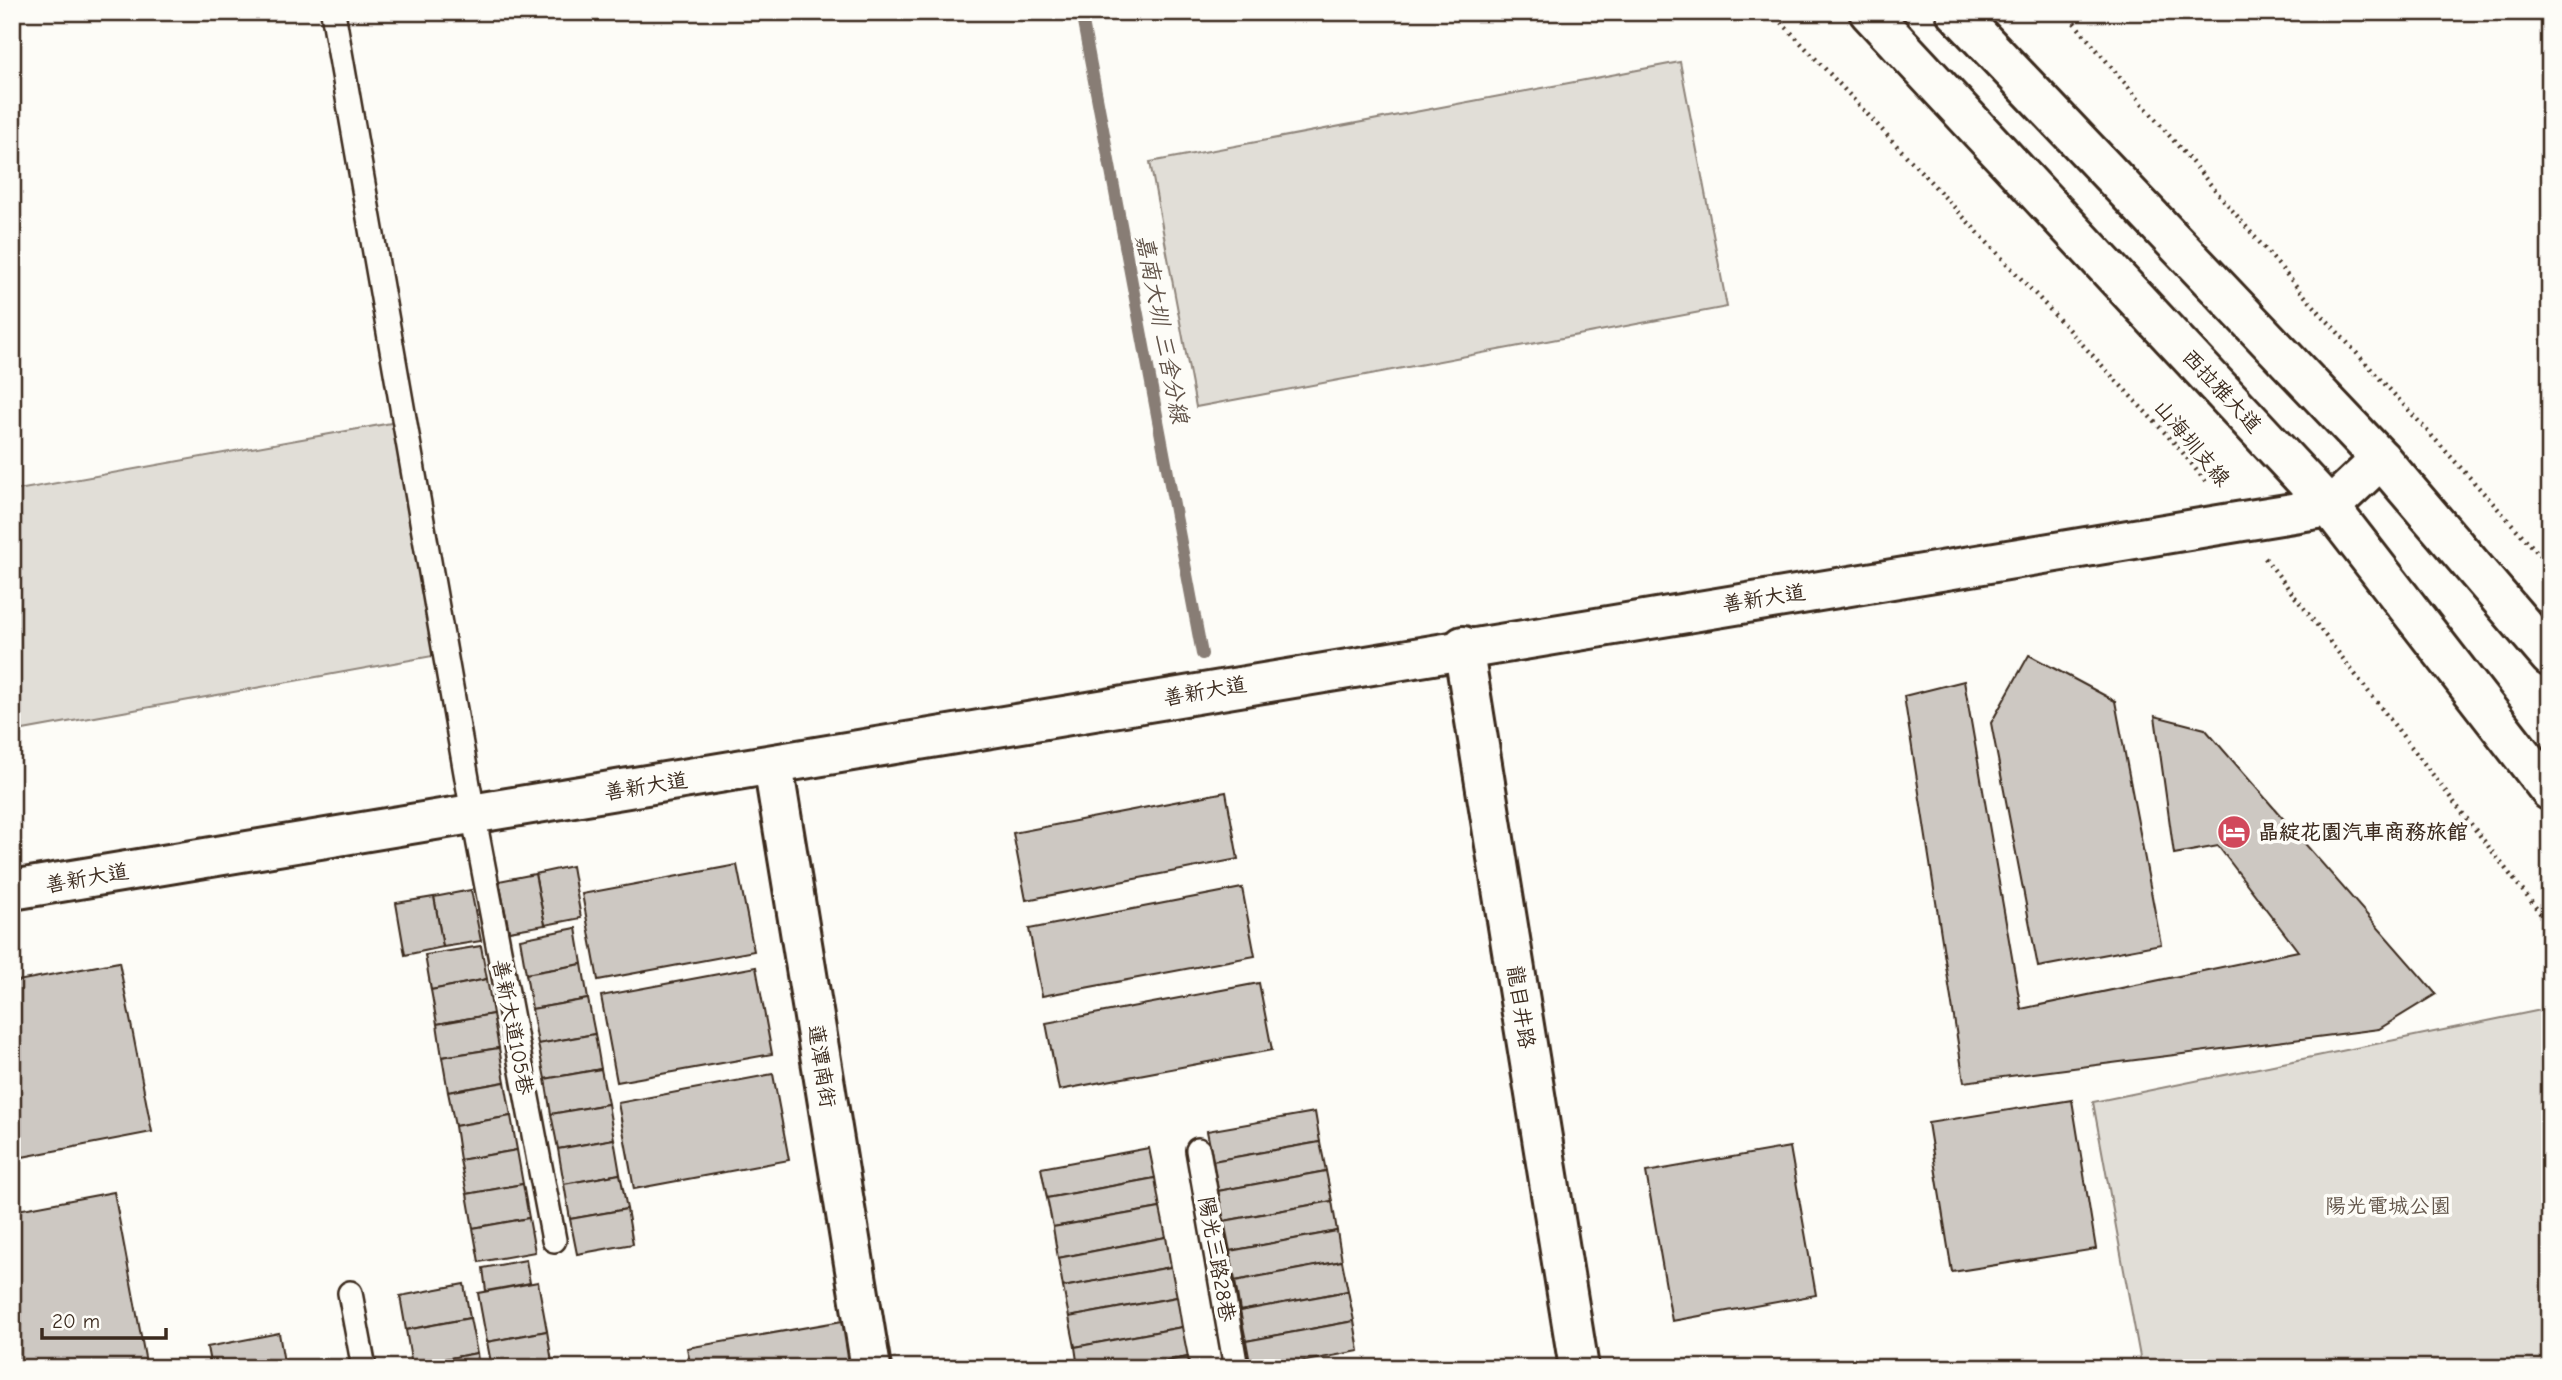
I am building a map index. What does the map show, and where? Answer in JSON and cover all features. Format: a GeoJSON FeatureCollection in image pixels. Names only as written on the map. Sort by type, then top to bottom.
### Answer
{"type":"FeatureCollection","features":[{"type":"Feature","properties":{"kind":"street","name":"西拉雅大道"},"geometry":{"type":"LineString","coordinates":[[1869,12],[2330,507],[2550,791]]}},
{"type":"Feature","properties":{"kind":"street"},"geometry":{"type":"LineString","coordinates":[[1956,12],[2381,459],[2550,657]]}},
{"type":"Feature","properties":{"kind":"street"},"geometry":{"type":"LineString","coordinates":[[2330,507],[2381,459]]}},
{"type":"Feature","properties":{"kind":"street","name":"善新大道"},"geometry":{"type":"LineString","coordinates":[[12,890],[773,765],[1463,646],[2330,507]]}},
{"type":"Feature","properties":{"kind":"street","name":"龍目井路"},"geometry":{"type":"LineString","coordinates":[[1463,646],[1580,1368]]}},
{"type":"Feature","properties":{"kind":"street","name":"蓮潭南街"},"geometry":{"type":"LineString","coordinates":[[773,765],[871,1368]]}},
{"type":"Feature","properties":{"kind":"lane","name":"善新大道105巷"},"geometry":{"type":"LineString","coordinates":[[334,12],[473,813],[554,1240]]}},
{"type":"Feature","properties":{"kind":"lane","name":"陽光三路28巷"},"geometry":{"type":"LineString","coordinates":[[1198,1150],[1236,1368]]}},
{"type":"Feature","properties":{"kind":"lane"},"geometry":{"type":"LineString","coordinates":[[350,1293],[363,1368]]}},
{"type":"Feature","properties":{"kind":"path","name":"山海圳支線"},"geometry":{"type":"LineString","coordinates":[[1772,12],[2180,449],[2550,926]]}},
{"type":"Feature","properties":{"kind":"path"},"geometry":{"type":"LineString","coordinates":[[2065,12],[2303,294],[2550,566]]}},
{"type":"Feature","properties":{"kind":"green space"},"geometry":{"type":"Polygon","coordinates":[[[1680,62],[1727,307],[1196,407],[1150,162],[1680,62]]]}},
{"type":"Feature","properties":{"kind":"green space"},"geometry":{"type":"Polygon","coordinates":[[[397,422],[438,655],[12,732],[12,491],[397,422]]]}},
{"type":"Feature","properties":{"kind":"green space","name":"陽光電城公園"},"geometry":{"type":"Polygon","coordinates":[[[2550,1010],[2550,1368],[2142,1368],[2093,1102],[2550,1010]]]}},
{"type":"Feature","properties":{"kind":"building"},"geometry":{"type":"Polygon","coordinates":[[[2029,655],[2115,701],[2161,944],[2038,967],[1991,723],[2029,655]]]}},
{"type":"Feature","properties":{"kind":"building"},"geometry":{"type":"Polygon","coordinates":[[[1964,681],[2021,1009],[2298,951],[2218,846],[2174,854],[2155,716],[2205,729],[2436,994],[2379,1029],[1964,1082],[1904,696],[1964,681]]]}},
{"type":"Feature","properties":{"kind":"building"},"geometry":{"type":"Polygon","coordinates":[[[1226,792],[1238,859],[1026,900],[1013,833],[1226,792]]]}},
{"type":"Feature","properties":{"kind":"building"},"geometry":{"type":"Polygon","coordinates":[[[737,865],[754,951],[598,980],[582,894],[737,865]]]}},
{"type":"Feature","properties":{"kind":"building"},"geometry":{"type":"Polygon","coordinates":[[[572,866],[581,918],[545,925],[535,874],[572,866]]]}},
{"type":"Feature","properties":{"kind":"building"},"geometry":{"type":"Polygon","coordinates":[[[535,874],[545,925],[509,931],[499,881],[535,874]]]}},
{"type":"Feature","properties":{"kind":"building"},"geometry":{"type":"Polygon","coordinates":[[[1242,888],[1255,956],[1042,996],[1029,929],[1242,888]]]}},
{"type":"Feature","properties":{"kind":"building"},"geometry":{"type":"Polygon","coordinates":[[[471,890],[481,941],[443,947],[434,897],[471,890]]]}},
{"type":"Feature","properties":{"kind":"building"},"geometry":{"type":"Polygon","coordinates":[[[434,897],[443,947],[405,955],[396,903],[434,897]]]}},
{"type":"Feature","properties":{"kind":"building"},"geometry":{"type":"Polygon","coordinates":[[[576,928],[582,964],[526,974],[520,939],[576,928]]]}},
{"type":"Feature","properties":{"kind":"building"},"geometry":{"type":"Polygon","coordinates":[[[481,946],[487,979],[431,990],[425,955],[481,946]]]}},
{"type":"Feature","properties":{"kind":"building"},"geometry":{"type":"Polygon","coordinates":[[[119,962],[152,1132],[12,1159],[12,982],[119,962]]]}},
{"type":"Feature","properties":{"kind":"building"},"geometry":{"type":"Polygon","coordinates":[[[582,964],[588,999],[532,1009],[526,974],[582,964]]]}},
{"type":"Feature","properties":{"kind":"building"},"geometry":{"type":"Polygon","coordinates":[[[756,967],[772,1054],[617,1082],[601,996],[756,967]]]}},
{"type":"Feature","properties":{"kind":"building"},"geometry":{"type":"Polygon","coordinates":[[[487,979],[493,1014],[437,1024],[431,990],[487,979]]]}},
{"type":"Feature","properties":{"kind":"building"},"geometry":{"type":"Polygon","coordinates":[[[1259,983],[1272,1050],[1059,1090],[1046,1023],[1259,983]]]}},
{"type":"Feature","properties":{"kind":"building"},"geometry":{"type":"Polygon","coordinates":[[[588,999],[595,1034],[538,1044],[532,1009],[588,999]]]}},
{"type":"Feature","properties":{"kind":"building"},"geometry":{"type":"Polygon","coordinates":[[[493,1014],[499,1048],[442,1057],[437,1024],[493,1014]]]}},
{"type":"Feature","properties":{"kind":"building"},"geometry":{"type":"Polygon","coordinates":[[[595,1034],[601,1069],[545,1079],[538,1044],[595,1034]]]}},
{"type":"Feature","properties":{"kind":"building"},"geometry":{"type":"Polygon","coordinates":[[[499,1048],[505,1082],[448,1092],[442,1057],[499,1048]]]}},
{"type":"Feature","properties":{"kind":"building"},"geometry":{"type":"Polygon","coordinates":[[[601,1069],[608,1104],[551,1114],[545,1079],[601,1069]]]}},
{"type":"Feature","properties":{"kind":"building"},"geometry":{"type":"Polygon","coordinates":[[[773,1074],[789,1160],[634,1189],[618,1103],[773,1074]]]}},
{"type":"Feature","properties":{"kind":"building"},"geometry":{"type":"Polygon","coordinates":[[[505,1082],[511,1116],[455,1126],[448,1092],[505,1082]]]}},
{"type":"Feature","properties":{"kind":"building"},"geometry":{"type":"Polygon","coordinates":[[[2072,1100],[2096,1249],[1952,1272],[1928,1123],[2072,1100]]]}},
{"type":"Feature","properties":{"kind":"building"},"geometry":{"type":"Polygon","coordinates":[[[608,1104],[614,1139],[558,1149],[551,1114],[608,1104]]]}},
{"type":"Feature","properties":{"kind":"building"},"geometry":{"type":"Polygon","coordinates":[[[1315,1112],[1320,1142],[1213,1161],[1207,1131],[1315,1112]]]}},
{"type":"Feature","properties":{"kind":"building"},"geometry":{"type":"Polygon","coordinates":[[[511,1116],[517,1150],[460,1160],[455,1126],[511,1116]]]}},
{"type":"Feature","properties":{"kind":"building"},"geometry":{"type":"Polygon","coordinates":[[[614,1139],[620,1174],[564,1184],[558,1149],[614,1139]]]}},
{"type":"Feature","properties":{"kind":"building"},"geometry":{"type":"Polygon","coordinates":[[[1320,1142],[1326,1171],[1218,1191],[1213,1161],[1320,1142]]]}},
{"type":"Feature","properties":{"kind":"building"},"geometry":{"type":"Polygon","coordinates":[[[1790,1147],[1816,1295],[1672,1321],[1646,1172],[1790,1147]]]}},
{"type":"Feature","properties":{"kind":"building"},"geometry":{"type":"Polygon","coordinates":[[[1149,1148],[1155,1178],[1047,1198],[1041,1168],[1149,1148]]]}},
{"type":"Feature","properties":{"kind":"building"},"geometry":{"type":"Polygon","coordinates":[[[517,1150],[523,1184],[467,1194],[460,1160],[517,1150]]]}},
{"type":"Feature","properties":{"kind":"building"},"geometry":{"type":"Polygon","coordinates":[[[1326,1171],[1332,1201],[1224,1221],[1218,1191],[1326,1171]]]}},
{"type":"Feature","properties":{"kind":"building"},"geometry":{"type":"Polygon","coordinates":[[[620,1174],[627,1209],[570,1219],[564,1184],[620,1174]]]}},
{"type":"Feature","properties":{"kind":"building"},"geometry":{"type":"Polygon","coordinates":[[[1155,1178],[1160,1208],[1053,1227],[1047,1198],[1155,1178]]]}},
{"type":"Feature","properties":{"kind":"building"},"geometry":{"type":"Polygon","coordinates":[[[523,1184],[529,1218],[473,1228],[467,1194],[523,1184]]]}},
{"type":"Feature","properties":{"kind":"building"},"geometry":{"type":"Polygon","coordinates":[[[114,1192],[147,1368],[12,1368],[12,1211],[114,1192]]]}},
{"type":"Feature","properties":{"kind":"building"},"geometry":{"type":"Polygon","coordinates":[[[1332,1201],[1337,1231],[1230,1251],[1224,1221],[1332,1201]]]}},
{"type":"Feature","properties":{"kind":"building"},"geometry":{"type":"Polygon","coordinates":[[[1160,1208],[1166,1237],[1058,1258],[1053,1227],[1160,1208]]]}},
{"type":"Feature","properties":{"kind":"building"},"geometry":{"type":"Polygon","coordinates":[[[627,1209],[633,1244],[577,1254],[570,1219],[627,1209]]]}},
{"type":"Feature","properties":{"kind":"building"},"geometry":{"type":"Polygon","coordinates":[[[529,1218],[535,1252],[479,1262],[473,1228],[529,1218]]]}},
{"type":"Feature","properties":{"kind":"building"},"geometry":{"type":"Polygon","coordinates":[[[1337,1231],[1342,1261],[1235,1281],[1230,1251],[1337,1231]]]}},
{"type":"Feature","properties":{"kind":"building"},"geometry":{"type":"Polygon","coordinates":[[[1166,1237],[1171,1267],[1063,1287],[1058,1258],[1166,1237]]]}},
{"type":"Feature","properties":{"kind":"building"},"geometry":{"type":"Polygon","coordinates":[[[526,1260],[530,1283],[486,1291],[483,1268],[526,1260]]]}},
{"type":"Feature","properties":{"kind":"building"},"geometry":{"type":"Polygon","coordinates":[[[1342,1261],[1348,1291],[1240,1311],[1235,1281],[1342,1261]]]}},
{"type":"Feature","properties":{"kind":"building"},"geometry":{"type":"Polygon","coordinates":[[[1171,1267],[1177,1297],[1069,1317],[1063,1287],[1171,1267]]]}},
{"type":"Feature","properties":{"kind":"building"},"geometry":{"type":"Polygon","coordinates":[[[538,1282],[547,1331],[487,1342],[478,1293],[538,1282]]]}},
{"type":"Feature","properties":{"kind":"building"},"geometry":{"type":"Polygon","coordinates":[[[464,1284],[470,1318],[406,1330],[400,1296],[464,1284]]]}},
{"type":"Feature","properties":{"kind":"building"},"geometry":{"type":"Polygon","coordinates":[[[1348,1291],[1354,1321],[1246,1341],[1240,1311],[1348,1291]]]}},
{"type":"Feature","properties":{"kind":"building"},"geometry":{"type":"Polygon","coordinates":[[[1177,1297],[1182,1327],[1075,1347],[1069,1317],[1177,1297]]]}},
{"type":"Feature","properties":{"kind":"building"},"geometry":{"type":"Polygon","coordinates":[[[470,1318],[477,1353],[412,1365],[406,1330],[470,1318]]]}},
{"type":"Feature","properties":{"kind":"building"},"geometry":{"type":"Polygon","coordinates":[[[854,1319],[863,1368],[691,1368],[687,1348],[854,1319]]]}},
{"type":"Feature","properties":{"kind":"building"},"geometry":{"type":"Polygon","coordinates":[[[1354,1321],[1359,1351],[1268,1368],[1251,1368],[1246,1341],[1354,1321]]]}},
{"type":"Feature","properties":{"kind":"building"},"geometry":{"type":"Polygon","coordinates":[[[1182,1327],[1188,1357],[1131,1368],[1078,1368],[1075,1347],[1182,1327]]]}},
{"type":"Feature","properties":{"kind":"building"},"geometry":{"type":"Polygon","coordinates":[[[547,1331],[553,1368],[492,1368],[487,1342],[547,1331]]]}},
{"type":"Feature","properties":{"kind":"building"},"geometry":{"type":"Polygon","coordinates":[[[279,1333],[285,1368],[211,1368],[207,1347],[279,1333]]]}},
{"type":"Feature","properties":{"kind":"building"},"geometry":{"type":"Polygon","coordinates":[[[477,1353],[479,1368],[412,1368],[412,1365],[477,1353]]]}},
{"type":"Feature","properties":{"kind":"building"},"geometry":{"type":"Polygon","coordinates":[[[1188,1357],[1190,1368],[1131,1368],[1188,1357]]]}},
{"type":"Feature","properties":{"kind":"waterway","name":"嘉南大圳 三舍分線"},"geometry":{"type":"LineString","coordinates":[[1081,12],[1202,654]]}},
{"type":"Feature","properties":{"kind":"place","name":"晶綻花園汽車商務旅館"},"geometry":{"type":"Point","coordinates":[2234,832]}}]}
